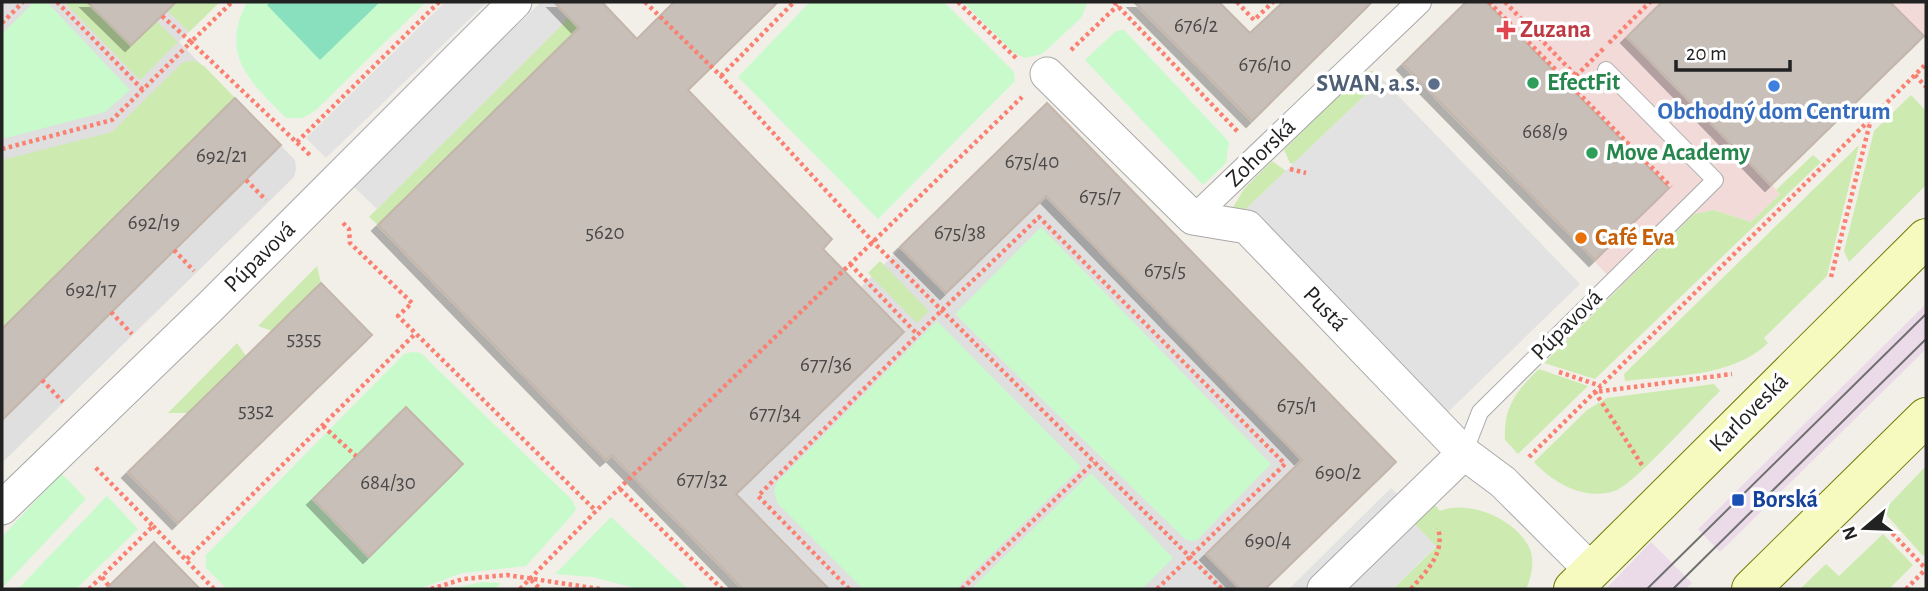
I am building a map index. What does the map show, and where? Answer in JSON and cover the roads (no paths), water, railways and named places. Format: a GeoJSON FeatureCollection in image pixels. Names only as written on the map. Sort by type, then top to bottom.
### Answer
{"type":"FeatureCollection","features":[{"type":"Feature","properties":{"kind":"main road","name":"Karloveská"},"geometry":{"type":"LineString","coordinates":[[1582,580],[1926,238]]}},
{"type":"Feature","properties":{"kind":"main road"},"geometry":{"type":"LineString","coordinates":[[1751,589],[1926,417]]}},
{"type":"Feature","properties":{"kind":"street","name":"Púpavová"},"geometry":{"type":"LineString","coordinates":[[2,508],[211,307],[515,2]]}},
{"type":"Feature","properties":{"kind":"street","name":"Zohorská"},"geometry":{"type":"LineString","coordinates":[[1194,218],[1419,2]]}},
{"type":"Feature","properties":{"kind":"street"},"geometry":{"type":"LineString","coordinates":[[1047,74],[1194,218]]}},
{"type":"Feature","properties":{"kind":"street","name":"Pustá"},"geometry":{"type":"LineString","coordinates":[[1194,218],[1247,227],[1464,453],[1503,482],[1582,580]]}},
{"type":"Feature","properties":{"kind":"street","name":"Púpavová"},"geometry":{"type":"LineString","coordinates":[[1324,589],[1464,453]]}},
{"type":"Feature","properties":{"kind":"lane","name":"Púpavová"},"geometry":{"type":"LineString","coordinates":[[1464,453],[1480,412],[1715,180],[1606,70]]}},
{"type":"Feature","properties":{"kind":"tram line"},"geometry":{"type":"LineString","coordinates":[[1647,589],[1926,314]]}},
{"type":"Feature","properties":{"kind":"tram line"},"geometry":{"type":"LineString","coordinates":[[1673,589],[1926,339]]}},
{"type":"Feature","properties":{"kind":"place","name":"Zuzana"},"geometry":{"type":"Point","coordinates":[1506,30]}},
{"type":"Feature","properties":{"kind":"place","name":"EfectFit"},"geometry":{"type":"Point","coordinates":[1533,83]}},
{"type":"Feature","properties":{"kind":"place","name":"SWAN, a.s."},"geometry":{"type":"Point","coordinates":[1434,84]}},
{"type":"Feature","properties":{"kind":"place","name":"Obchodný dom Centrum"},"geometry":{"type":"Point","coordinates":[1774,86]}},
{"type":"Feature","properties":{"kind":"place","name":"Move Academy"},"geometry":{"type":"Point","coordinates":[1592,153]}},
{"type":"Feature","properties":{"kind":"place","name":"Café Eva"},"geometry":{"type":"Point","coordinates":[1581,238]}},
{"type":"Feature","properties":{"kind":"place","name":"Borská"},"geometry":{"type":"Point","coordinates":[1738,500]}}]}
